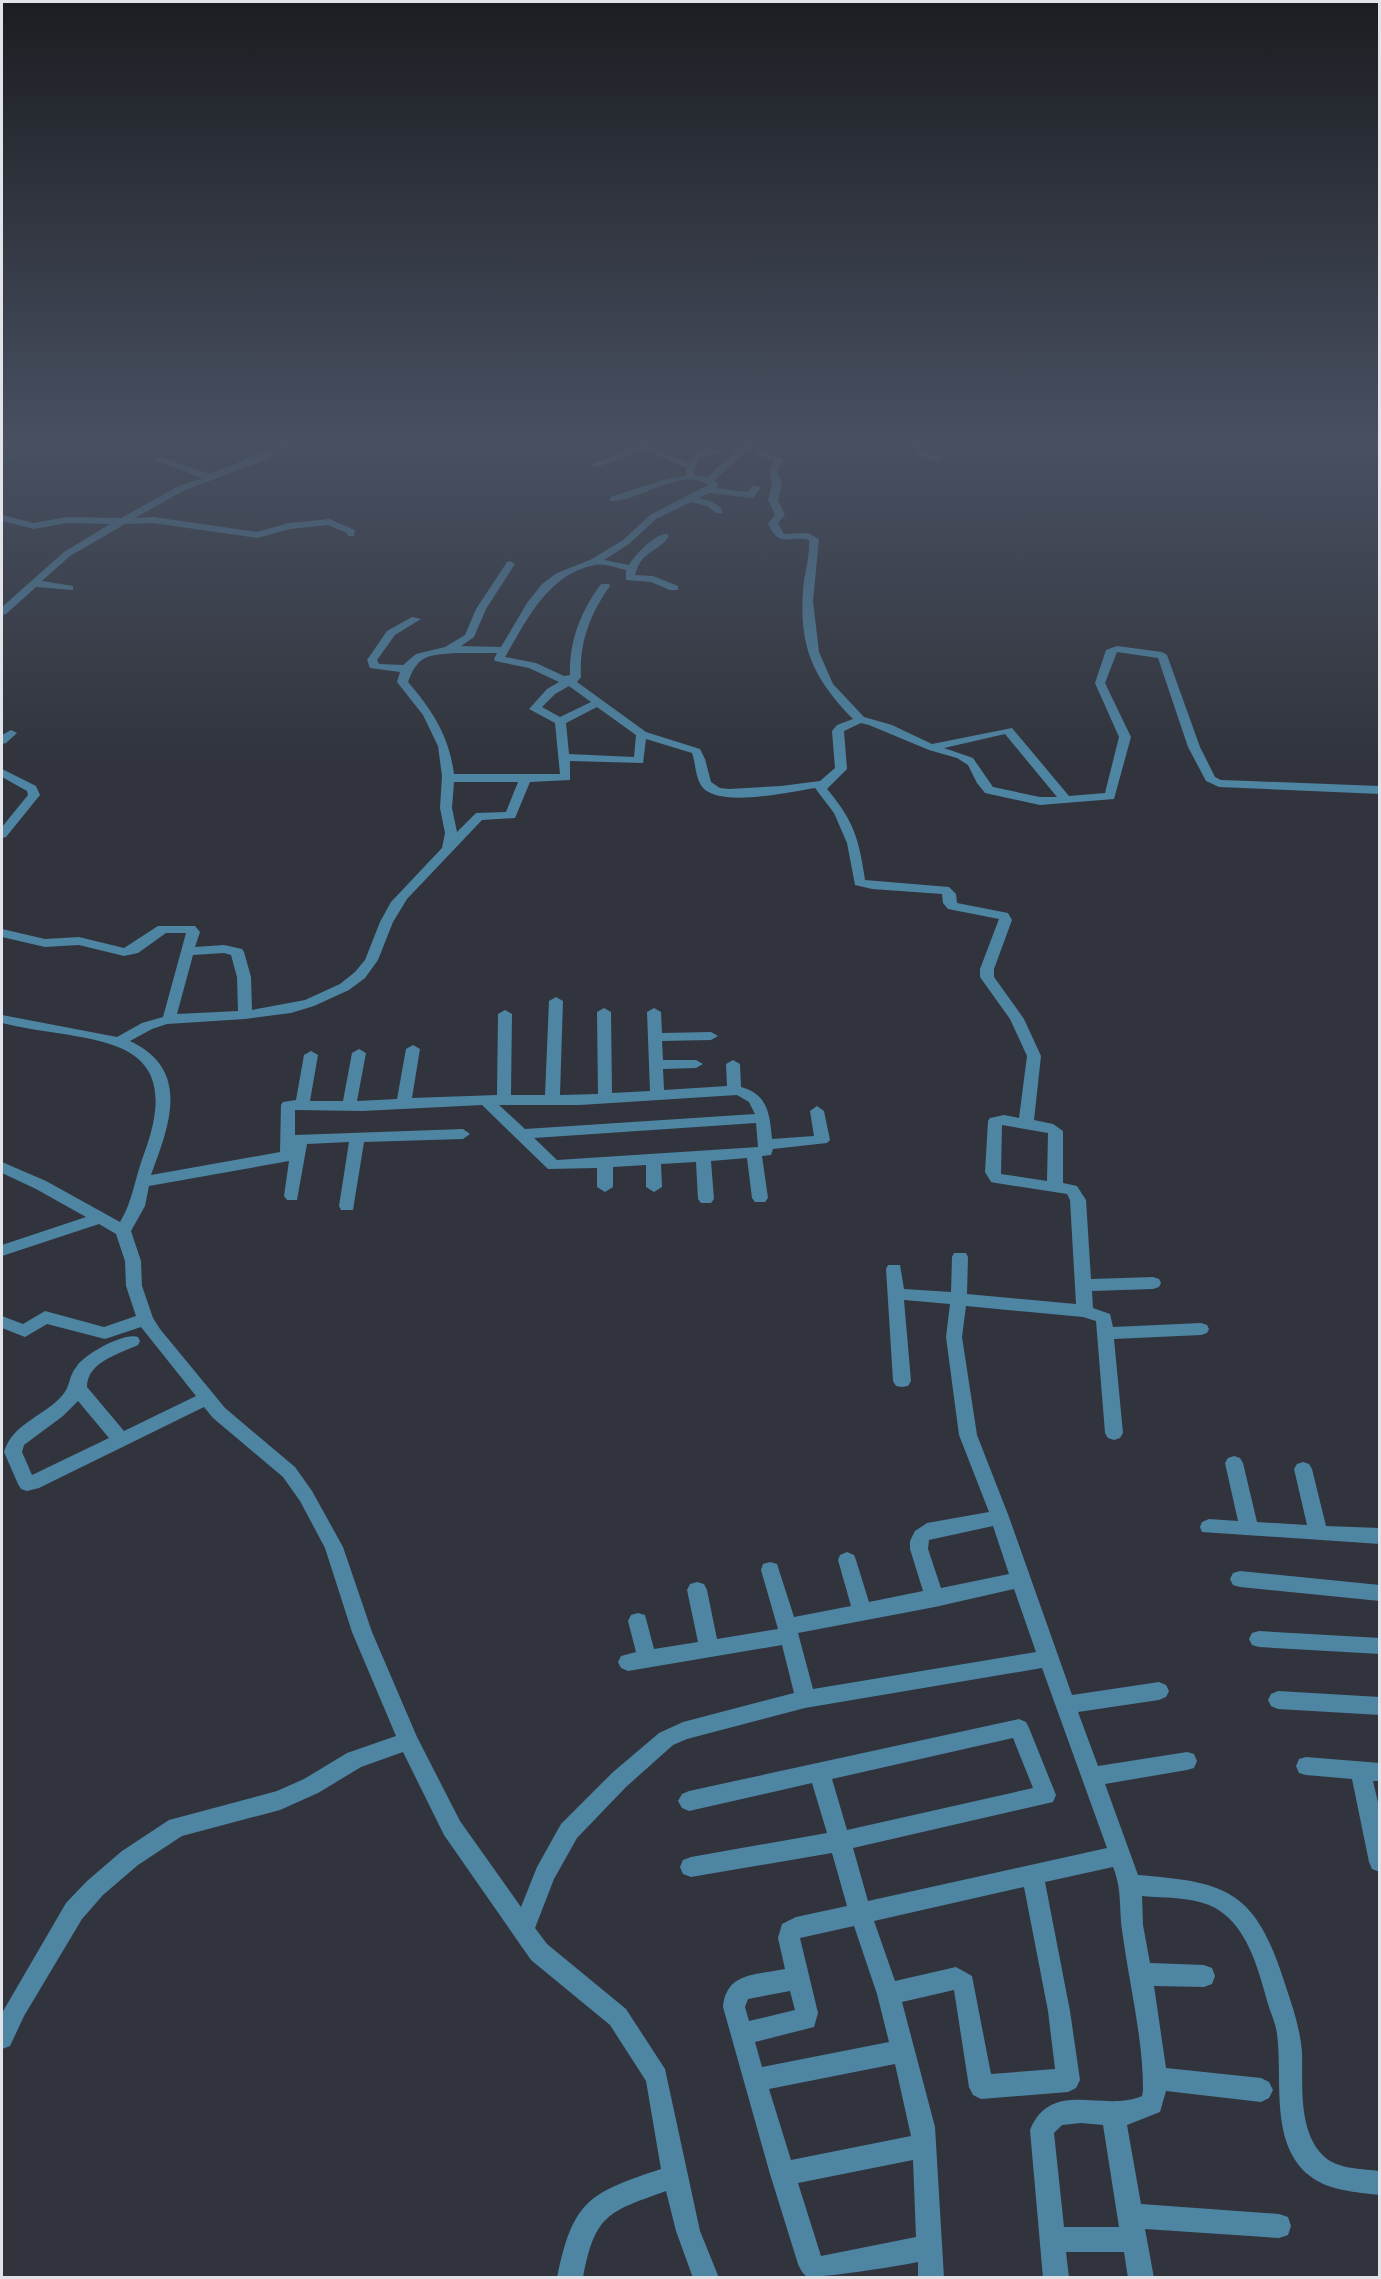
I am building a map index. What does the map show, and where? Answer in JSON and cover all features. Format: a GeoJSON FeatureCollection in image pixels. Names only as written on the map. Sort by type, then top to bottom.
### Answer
{"type":"FeatureCollection","features":[{"type":"Feature","properties":{"kind":"street"},"geometry":{"type":"LineString","coordinates":[[2,612],[32,583],[73,550]]}},
{"type":"Feature","properties":{"kind":"street"},"geometry":{"type":"LineString","coordinates":[[612,550],[595,561],[560,575],[546,586],[531,605],[499,659],[532,665],[563,680],[573,679],[642,734],[696,751],[706,784],[717,790],[757,794],[823,784]]}},
{"type":"Feature","properties":{"kind":"street"},"geometry":{"type":"LineString","coordinates":[[645,550],[631,568],[630,579],[652,579],[674,588]]}},
{"type":"Feature","properties":{"kind":"street"},"geometry":{"type":"LineString","coordinates":[[815,550],[815,558],[809,576],[807,606],[818,661],[828,685],[860,720]]}},
{"type":"Feature","properties":{"kind":"street"},"geometry":{"type":"LineString","coordinates":[[595,561],[631,568]]}},
{"type":"Feature","properties":{"kind":"street"},"geometry":{"type":"LineString","coordinates":[[448,849],[452,830],[446,808],[448,778],[445,746],[429,712],[402,681],[414,659],[444,651],[470,637],[481,609],[500,576],[510,564]]}},
{"type":"Feature","properties":{"kind":"street"},"geometry":{"type":"LineString","coordinates":[[32,583],[69,588]]}},
{"type":"Feature","properties":{"kind":"street"},"geometry":{"type":"LineString","coordinates":[[573,679],[578,638],[597,596],[605,586]]}},
{"type":"Feature","properties":{"kind":"street"},"geometry":{"type":"LineString","coordinates":[[408,668],[378,668],[374,666],[372,660],[391,633],[416,619]]}},
{"type":"Feature","properties":{"kind":"street"},"geometry":{"type":"LineString","coordinates":[[1026,1124],[1034,1056],[1017,1019],[987,977],[987,969],[1006,920],[996,914],[953,906],[950,903],[950,894],[945,890],[859,882],[853,843],[840,812],[820,789],[841,769],[838,731],[841,727],[860,720],[872,722],[969,760],[984,786],[989,790],[1040,801],[1110,796],[1124,735],[1100,683],[1111,651],[1114,649],[1162,655],[1194,747],[1210,779],[1219,783],[1380,790]]}},
{"type":"Feature","properties":{"kind":"street"},"geometry":{"type":"LineString","coordinates":[[444,651],[506,650]]}},
{"type":"Feature","properties":{"kind":"street"},"geometry":{"type":"LineString","coordinates":[[448,778],[566,778],[560,722],[536,709],[555,689],[573,679]]}},
{"type":"Feature","properties":{"kind":"street"},"geometry":{"type":"LineString","coordinates":[[560,722],[599,702]]}},
{"type":"Feature","properties":{"kind":"street"},"geometry":{"type":"LineString","coordinates":[[932,747],[1009,730],[1066,800]]}},
{"type":"Feature","properties":{"kind":"street"},"geometry":{"type":"LineString","coordinates":[[565,757],[639,761],[641,750],[639,741],[642,734]]}},
{"type":"Feature","properties":{"kind":"street"},"geometry":{"type":"LineString","coordinates":[[2,772],[32,789],[34,795],[2,834]]}},
{"type":"Feature","properties":{"kind":"street"},"geometry":{"type":"LineString","coordinates":[[117,1043],[147,1025],[169,1019],[245,1015],[307,1004],[345,986],[361,974],[381,942],[389,916],[399,900],[464,834],[475,818],[511,815],[525,778]]}},
{"type":"Feature","properties":{"kind":"street"},"geometry":{"type":"LineString","coordinates":[[2,933],[45,943],[79,941],[124,952],[133,950],[163,929],[187,928],[193,932],[169,1019]]}},
{"type":"Feature","properties":{"kind":"street"},"geometry":{"type":"LineString","coordinates":[[187,952],[224,949],[237,952],[244,977],[245,1015]]}},
{"type":"Feature","properties":{"kind":"street"},"geometry":{"type":"LineString","coordinates":[[552,1101],[556,1001]]}},
{"type":"Feature","properties":{"kind":"street"},"geometry":{"type":"LineString","coordinates":[[604,1012],[605,1097]]}},
{"type":"Feature","properties":{"kind":"street"},"geometry":{"type":"LineString","coordinates":[[654,1012],[657,1094]]}},
{"type":"Feature","properties":{"kind":"street"},"geometry":{"type":"LineString","coordinates":[[504,1101],[505,1014]]}},
{"type":"Feature","properties":{"kind":"street"},"geometry":{"type":"LineString","coordinates":[[2,1019],[45,1029],[77,1032],[141,1051],[159,1073],[166,1098],[156,1145],[141,1182],[137,1204],[123,1231]]}},
{"type":"Feature","properties":{"kind":"street"},"geometry":{"type":"LineString","coordinates":[[655,1037],[711,1036]]}},
{"type":"Feature","properties":{"kind":"street"},"geometry":{"type":"LineString","coordinates":[[404,1103],[413,1049]]}},
{"type":"Feature","properties":{"kind":"street"},"geometry":{"type":"LineString","coordinates":[[349,1106],[359,1053]]}},
{"type":"Feature","properties":{"kind":"street"},"geometry":{"type":"LineString","coordinates":[[302,1106],[311,1055]]}},
{"type":"Feature","properties":{"kind":"street"},"geometry":{"type":"LineString","coordinates":[[656,1065],[696,1064]]}},
{"type":"Feature","properties":{"kind":"street"},"geometry":{"type":"LineString","coordinates":[[733,1064],[734,1090]]}},
{"type":"Feature","properties":{"kind":"street"},"geometry":{"type":"LineString","coordinates":[[292,1196],[293,1154],[288,1105],[349,1106],[486,1100],[552,1101],[734,1090],[750,1095],[758,1102],[763,1119],[760,1149],[760,1198]]}},
{"type":"Feature","properties":{"kind":"street"},"geometry":{"type":"LineString","coordinates":[[486,1100],[553,1166],[703,1157],[822,1140],[817,1111]]}},
{"type":"Feature","properties":{"kind":"street"},"geometry":{"type":"LineString","coordinates":[[521,1134],[763,1119]]}},
{"type":"Feature","properties":{"kind":"street"},"geometry":{"type":"LineString","coordinates":[[1055,1187],[1056,1131],[1048,1127],[1004,1120],[994,1121],[993,1172],[996,1178],[1072,1190],[1078,1200],[1085,1311]]}},
{"type":"Feature","properties":{"kind":"street"},"geometry":{"type":"LineString","coordinates":[[293,1154],[300,1139],[463,1134]]}},
{"type":"Feature","properties":{"kind":"street"},"geometry":{"type":"LineString","coordinates":[[347,1206],[357,1137]]}},
{"type":"Feature","properties":{"kind":"street"},"geometry":{"type":"LineString","coordinates":[[141,1182],[293,1154]]}},
{"type":"Feature","properties":{"kind":"street"},"geometry":{"type":"LineString","coordinates":[[703,1157],[706,1199]]}},
{"type":"Feature","properties":{"kind":"street"},"geometry":{"type":"LineString","coordinates":[[653,1160],[654,1187]]}},
{"type":"Feature","properties":{"kind":"street"},"geometry":{"type":"LineString","coordinates":[[605,1163],[605,1187]]}},
{"type":"Feature","properties":{"kind":"street"},"geometry":{"type":"LineString","coordinates":[[2,1167],[123,1231],[133,1261],[135,1286],[145,1319],[219,1413],[289,1472],[306,1496],[334,1548],[362,1632],[408,1741],[452,1828],[539,1952],[618,2017],[657,2077],[675,2176],[688,2231],[706,2277]]}},
{"type":"Feature","properties":{"kind":"street"},"geometry":{"type":"LineString","coordinates":[[2,1251],[100,1218]]}},
{"type":"Feature","properties":{"kind":"street"},"geometry":{"type":"LineString","coordinates":[[960,1257],[959,1299],[954,1337],[968,1435],[1000,1517],[1020,1580],[1131,1885],[1133,1928],[1154,2062],[1156,2094],[1152,2104],[1129,2113],[1066,2112],[1052,2116],[1045,2122],[1042,2130],[1056,2277]]}},
{"type":"Feature","properties":{"kind":"street"},"geometry":{"type":"LineString","coordinates":[[894,1269],[902,1382]]}},
{"type":"Feature","properties":{"kind":"street"},"geometry":{"type":"LineString","coordinates":[[1083,1285],[1154,1283]]}},
{"type":"Feature","properties":{"kind":"street"},"geometry":{"type":"LineString","coordinates":[[897,1294],[1085,1311],[1104,1318],[1114,1433]]}},
{"type":"Feature","properties":{"kind":"street"},"geometry":{"type":"LineString","coordinates":[[2,1322],[25,1331],[45,1317],[105,1333],[145,1319]]}},
{"type":"Feature","properties":{"kind":"street"},"geometry":{"type":"LineString","coordinates":[[1106,1333],[1201,1329]]}},
{"type":"Feature","properties":{"kind":"street"},"geometry":{"type":"LineString","coordinates":[[121,1440],[78,1389],[76,1381],[83,1367],[132,1341]]}},
{"type":"Feature","properties":{"kind":"street"},"geometry":{"type":"LineString","coordinates":[[78,1389],[59,1411],[14,1444],[13,1452],[27,1484],[33,1484],[208,1398]]}},
{"type":"Feature","properties":{"kind":"street"},"geometry":{"type":"LineString","coordinates":[[1234,1463],[1249,1529]]}},
{"type":"Feature","properties":{"kind":"street"},"geometry":{"type":"LineString","coordinates":[[1303,1469],[1318,1532]]}},
{"type":"Feature","properties":{"kind":"street"},"geometry":{"type":"LineString","coordinates":[[935,1599],[919,1549],[918,1542],[922,1536],[927,1531],[1000,1517]]}},
{"type":"Feature","properties":{"kind":"street"},"geometry":{"type":"LineString","coordinates":[[1209,1527],[1380,1536]]}},
{"type":"Feature","properties":{"kind":"street"},"geometry":{"type":"LineString","coordinates":[[847,1560],[863,1613]]}},
{"type":"Feature","properties":{"kind":"street"},"geometry":{"type":"LineString","coordinates":[[770,1570],[805,1699]]}},
{"type":"Feature","properties":{"kind":"street"},"geometry":{"type":"LineString","coordinates":[[1240,1579],[1380,1593]]}},
{"type":"Feature","properties":{"kind":"street"},"geometry":{"type":"LineString","coordinates":[[638,1621],[638,1660],[709,1649],[1020,1580]]}},
{"type":"Feature","properties":{"kind":"street"},"geometry":{"type":"LineString","coordinates":[[697,1590],[709,1649]]}},
{"type":"Feature","properties":{"kind":"street"},"geometry":{"type":"LineString","coordinates":[[1259,1639],[1380,1646]]}},
{"type":"Feature","properties":{"kind":"street"},"geometry":{"type":"LineString","coordinates":[[523,1930],[545,1874],[569,1831],[619,1780],[666,1739],[683,1731],[805,1699],[1049,1658]]}},
{"type":"Feature","properties":{"kind":"street"},"geometry":{"type":"LineString","coordinates":[[1066,1705],[1159,1691]]}},
{"type":"Feature","properties":{"kind":"street"},"geometry":{"type":"LineString","coordinates":[[1278,1700],[1380,1706]]}},
{"type":"Feature","properties":{"kind":"street"},"geometry":{"type":"LineString","coordinates":[[688,1801],[1019,1728],[1046,1795],[841,1841],[691,1867]]}},
{"type":"Feature","properties":{"kind":"street"},"geometry":{"type":"LineString","coordinates":[[2,2038],[16,2008],[74,1911],[95,1888],[137,1852],[177,1827],[280,1800],[311,1786],[354,1761],[408,1741]]}},
{"type":"Feature","properties":{"kind":"street"},"geometry":{"type":"LineString","coordinates":[[1092,1777],[1187,1761]]}},
{"type":"Feature","properties":{"kind":"street"},"geometry":{"type":"LineString","coordinates":[[1306,1766],[1370,1771],[1380,1862]]}},
{"type":"Feature","properties":{"kind":"street"},"geometry":{"type":"LineString","coordinates":[[820,1773],[861,1915],[888,1994],[923,2127],[931,2277]]}},
{"type":"Feature","properties":{"kind":"street"},"geometry":{"type":"LineString","coordinates":[[741,2034],[806,2019],[807,2013],[789,1938],[790,1932],[796,1928],[1120,1855]]}},
{"type":"Feature","properties":{"kind":"street"},"geometry":{"type":"LineString","coordinates":[[888,1994],[956,1978],[964,1984],[981,2087],[1068,2080],[1056,1995],[1033,1876]]}},
{"type":"Feature","properties":{"kind":"street"},"geometry":{"type":"LineString","coordinates":[[1131,1885],[1198,1893],[1224,1902],[1238,1914],[1265,1955],[1289,2034],[1294,2117],[1301,2143],[1316,2166],[1337,2177],[1380,2183]]}},
{"type":"Feature","properties":{"kind":"street"},"geometry":{"type":"LineString","coordinates":[[1140,1974],[1204,1976]]}},
{"type":"Feature","properties":{"kind":"street"},"geometry":{"type":"LineString","coordinates":[[798,1978],[760,1985],[738,1992],[734,2007],[807,2254],[813,2266],[821,2269],[929,2247]]}},
{"type":"Feature","properties":{"kind":"street"},"geometry":{"type":"LineString","coordinates":[[754,2080],[903,2051]]}},
{"type":"Feature","properties":{"kind":"street"},"geometry":{"type":"LineString","coordinates":[[1154,2078],[1261,2090]]}},
{"type":"Feature","properties":{"kind":"street"},"geometry":{"type":"LineString","coordinates":[[1113,2113],[1142,2277]]}},
{"type":"Feature","properties":{"kind":"street"},"geometry":{"type":"LineString","coordinates":[[782,2174],[924,2146]]}},
{"type":"Feature","properties":{"kind":"street"},"geometry":{"type":"LineString","coordinates":[[570,2277],[585,2226],[593,2214],[623,2196],[675,2176]]}},
{"type":"Feature","properties":{"kind":"street"},"geometry":{"type":"LineString","coordinates":[[1053,2240],[1132,2228],[1279,2226]]}}]}
